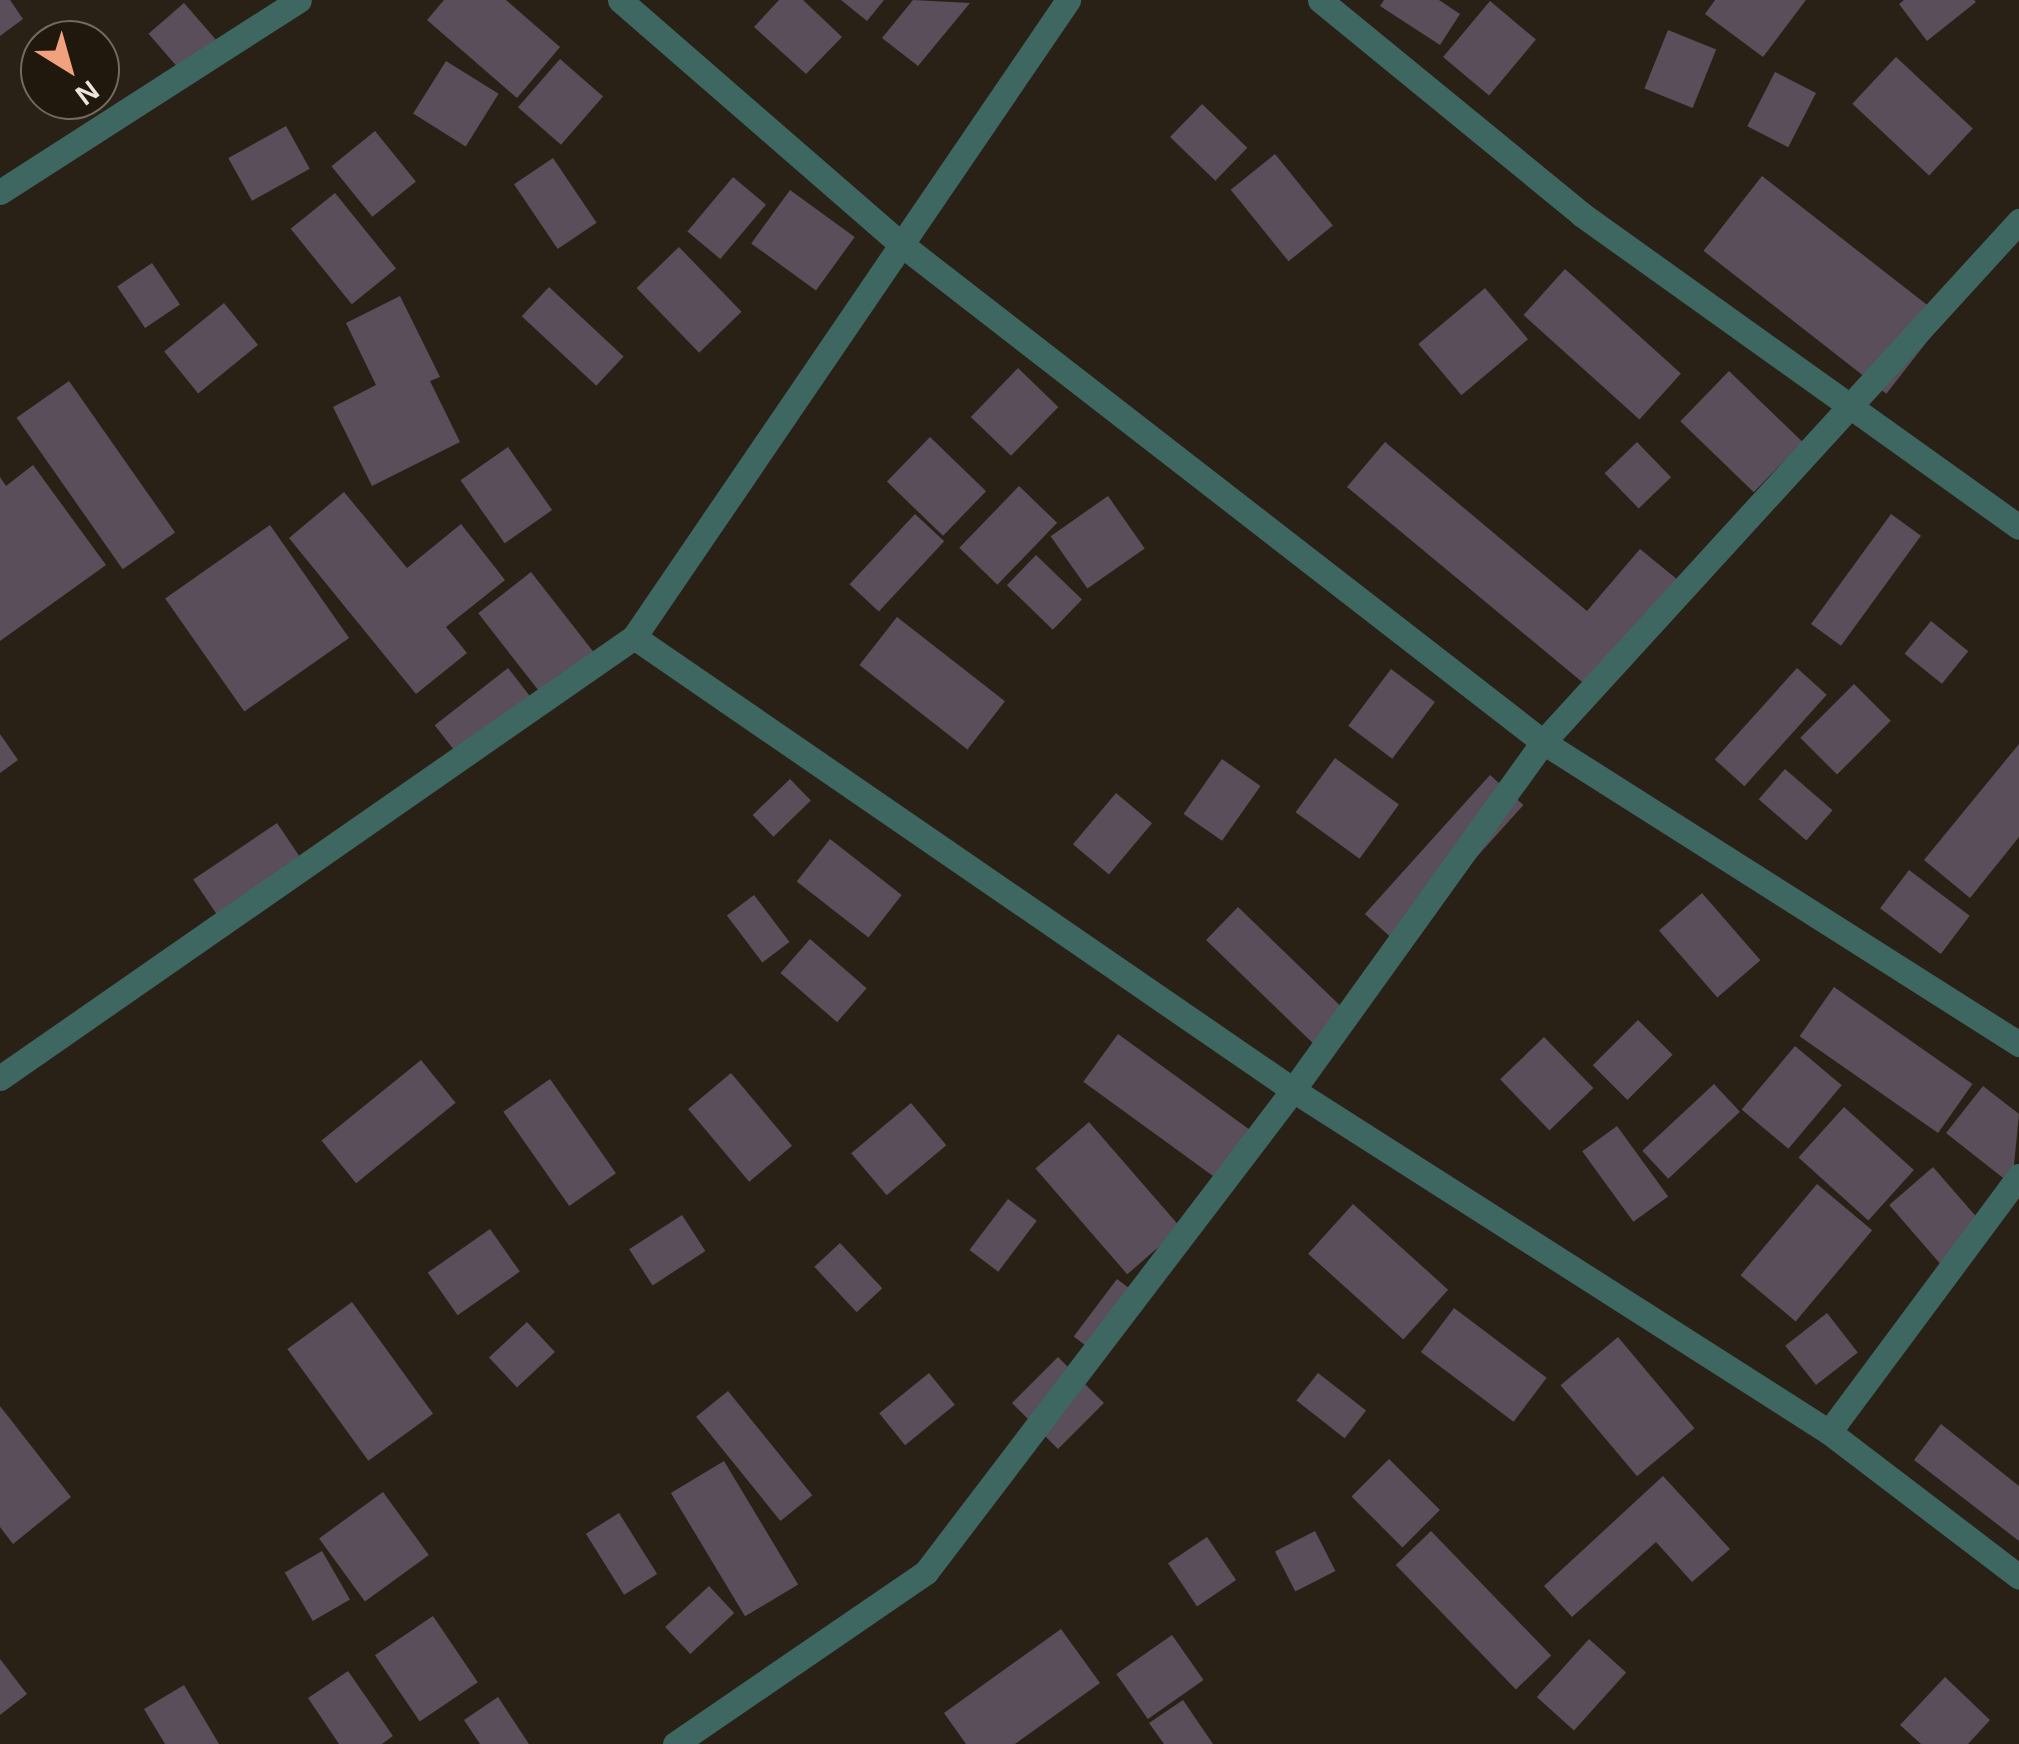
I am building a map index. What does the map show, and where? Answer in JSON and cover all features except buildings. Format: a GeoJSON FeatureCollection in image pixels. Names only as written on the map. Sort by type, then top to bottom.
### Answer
{"type":"FeatureCollection","features":[{"type":"Feature","properties":{"kind":"street"},"geometry":{"type":"LineString","coordinates":[[0,192],[299,0]]}},
{"type":"Feature","properties":{"kind":"street"},"geometry":{"type":"LineString","coordinates":[[620,0],[902,244],[1543,742],[2019,1044]]}},
{"type":"Feature","properties":{"kind":"street"},"geometry":{"type":"LineString","coordinates":[[0,1078],[634,637],[1068,0]]}},
{"type":"Feature","properties":{"kind":"street"},"geometry":{"type":"LineString","coordinates":[[1320,0],[1580,214],[1844,406],[2019,527]]}},
{"type":"Feature","properties":{"kind":"street"},"geometry":{"type":"LineString","coordinates":[[675,1744],[926,1572],[1293,1090],[1543,742],[1844,406],[2019,221]]}},
{"type":"Feature","properties":{"kind":"street"},"geometry":{"type":"LineString","coordinates":[[634,637],[1293,1090],[1829,1432],[2019,1577]]}},
{"type":"Feature","properties":{"kind":"street"},"geometry":{"type":"LineString","coordinates":[[1829,1432],[2019,1176]]}}]}
